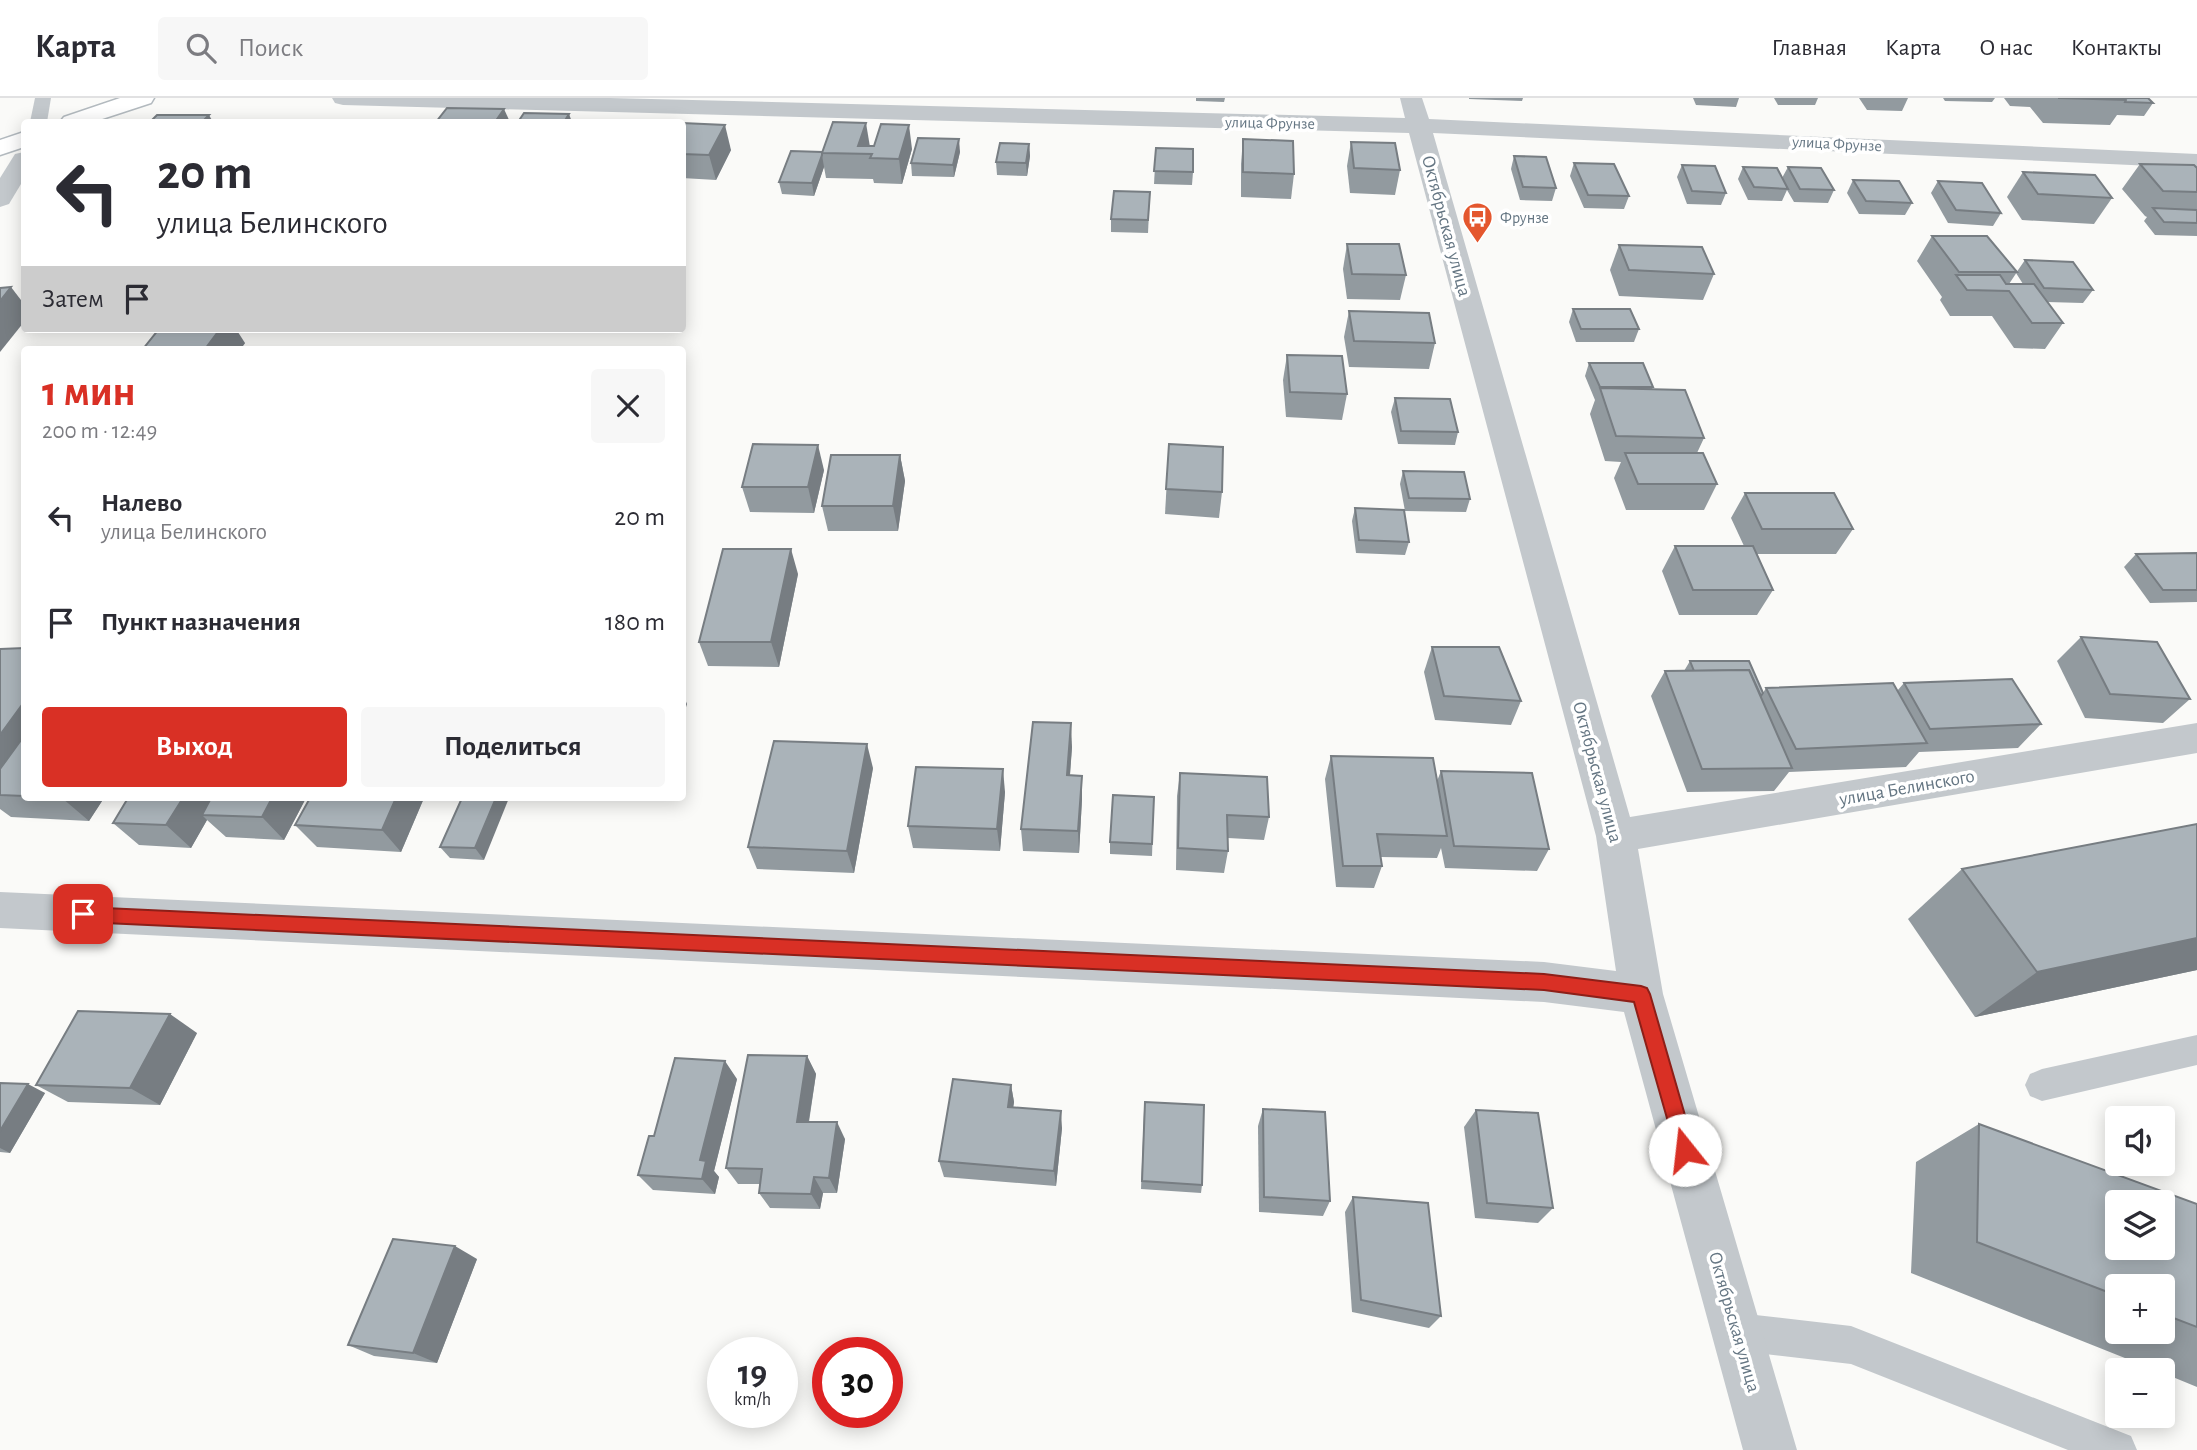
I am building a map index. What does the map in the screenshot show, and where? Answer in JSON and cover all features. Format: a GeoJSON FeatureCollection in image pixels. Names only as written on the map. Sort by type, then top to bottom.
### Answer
{"type":"FeatureCollection","features":[{"type":"Feature","properties":{"kind":"main road"},"geometry":{"type":"LineString","coordinates":[[81,119],[143,98]]}},
{"type":"Feature","properties":{"kind":"main road"},"geometry":{"type":"LineString","coordinates":[[0,148],[21,140]]}},
{"type":"Feature","properties":{"kind":"street","name":"улица Фрунзе"},"geometry":{"type":"LineString","coordinates":[[343,98],[1415,112],[2197,161]]}},
{"type":"Feature","properties":{"kind":"street","name":"Октябрьская улица"},"geometry":{"type":"LineString","coordinates":[[1415,112],[1616,836],[1641,994],[1770,1450]]}},
{"type":"Feature","properties":{"kind":"street"},"geometry":{"type":"LineString","coordinates":[[0,199],[21,164]]}},
{"type":"Feature","properties":{"kind":"street","name":"улица Белинского"},"geometry":{"type":"LineString","coordinates":[[1616,836],[2197,738]]}},
{"type":"Feature","properties":{"kind":"street"},"geometry":{"type":"LineString","coordinates":[[0,910],[1544,982],[1641,994]]}},
{"type":"Feature","properties":{"kind":"lane"},"geometry":{"type":"LineString","coordinates":[[40,119],[43,98]]}},
{"type":"Feature","properties":{"kind":"lane"},"geometry":{"type":"LineString","coordinates":[[2042,1085],[2197,1050]]}},
{"type":"Feature","properties":{"kind":"lane"},"geometry":{"type":"LineString","coordinates":[[1738,1332],[1852,1345],[2117,1450]]}},
{"type":"Feature","properties":{"kind":"building"},"geometry":{"type":"Polygon","coordinates":[[[2058,98],[2124,98],[2126,100],[2058,98]]]}},
{"type":"Feature","properties":{"kind":"building"},"geometry":{"type":"Polygon","coordinates":[[[2124,98],[2148,98],[2153,103],[2125,102],[2124,98]]]}},
{"type":"Feature","properties":{"kind":"building"},"geometry":{"type":"Polygon","coordinates":[[[447,108],[504,109],[497,119],[438,119],[447,108]]]}},
{"type":"Feature","properties":{"kind":"building"},"geometry":{"type":"Polygon","coordinates":[[[524,113],[569,114],[566,119],[520,119],[524,113]]]}},
{"type":"Feature","properties":{"kind":"building"},"geometry":{"type":"Polygon","coordinates":[[[157,115],[209,115],[205,119],[153,119],[157,115]]]}},
{"type":"Feature","properties":{"kind":"building"},"geometry":{"type":"Polygon","coordinates":[[[833,122],[866,123],[858,146],[874,146],[881,124],[909,125],[899,159],[870,158],[872,154],[822,153],[833,122]]]}},
{"type":"Feature","properties":{"kind":"building"},"geometry":{"type":"Polygon","coordinates":[[[686,123],[725,125],[709,155],[686,154],[686,123]]]}},
{"type":"Feature","properties":{"kind":"building"},"geometry":{"type":"Polygon","coordinates":[[[918,138],[959,139],[953,165],[911,163],[918,138]]]}},
{"type":"Feature","properties":{"kind":"building"},"geometry":{"type":"Polygon","coordinates":[[[1243,139],[1293,141],[1294,174],[1243,172],[1243,139]]]}},
{"type":"Feature","properties":{"kind":"building"},"geometry":{"type":"Polygon","coordinates":[[[1351,142],[1395,143],[1400,170],[1354,168],[1351,142]]]}},
{"type":"Feature","properties":{"kind":"building"},"geometry":{"type":"Polygon","coordinates":[[[1000,143],[1029,144],[1026,163],[996,162],[1000,143]]]}},
{"type":"Feature","properties":{"kind":"building"},"geometry":{"type":"Polygon","coordinates":[[[1156,148],[1193,149],[1193,172],[1154,171],[1156,148]]]}},
{"type":"Feature","properties":{"kind":"building"},"geometry":{"type":"Polygon","coordinates":[[[791,151],[822,152],[812,183],[779,182],[791,151]]]}},
{"type":"Feature","properties":{"kind":"building"},"geometry":{"type":"Polygon","coordinates":[[[1514,156],[1546,157],[1556,188],[1523,187],[1514,156]]]}},
{"type":"Feature","properties":{"kind":"building"},"geometry":{"type":"Polygon","coordinates":[[[1574,163],[1614,164],[1629,196],[1588,195],[1574,163]]]}},
{"type":"Feature","properties":{"kind":"building"},"geometry":{"type":"Polygon","coordinates":[[[2140,164],[2194,165],[2197,168],[2197,192],[2163,191],[2140,164]]]}},
{"type":"Feature","properties":{"kind":"building"},"geometry":{"type":"Polygon","coordinates":[[[1682,165],[1715,166],[1726,193],[1692,191],[1682,165]]]}},
{"type":"Feature","properties":{"kind":"building"},"geometry":{"type":"Polygon","coordinates":[[[1743,167],[1777,168],[1788,189],[1754,187],[1743,167]]]}},
{"type":"Feature","properties":{"kind":"building"},"geometry":{"type":"Polygon","coordinates":[[[1788,167],[1821,168],[1834,190],[1800,189],[1788,167]]]}},
{"type":"Feature","properties":{"kind":"building"},"geometry":{"type":"Polygon","coordinates":[[[2023,172],[2095,175],[2112,198],[2038,194],[2023,172]]]}},
{"type":"Feature","properties":{"kind":"building"},"geometry":{"type":"Polygon","coordinates":[[[1853,180],[1899,181],[1912,203],[1866,201],[1853,180]]]}},
{"type":"Feature","properties":{"kind":"building"},"geometry":{"type":"Polygon","coordinates":[[[1938,181],[1982,183],[2001,213],[1956,210],[1938,181]]]}},
{"type":"Feature","properties":{"kind":"building"},"geometry":{"type":"Polygon","coordinates":[[[1114,191],[1150,192],[1148,220],[1111,219],[1114,191]]]}},
{"type":"Feature","properties":{"kind":"building"},"geometry":{"type":"Polygon","coordinates":[[[2153,208],[2197,210],[2197,223],[2164,222],[2153,208]]]}},
{"type":"Feature","properties":{"kind":"building"},"geometry":{"type":"Polygon","coordinates":[[[1932,236],[1987,236],[2017,272],[1959,272],[1932,236]]]}},
{"type":"Feature","properties":{"kind":"building"},"geometry":{"type":"Polygon","coordinates":[[[1347,244],[1399,244],[1406,275],[1352,274],[1347,244]]]}},
{"type":"Feature","properties":{"kind":"building"},"geometry":{"type":"Polygon","coordinates":[[[1619,245],[1702,247],[1714,274],[1629,270],[1619,245]]]}},
{"type":"Feature","properties":{"kind":"building"},"geometry":{"type":"Polygon","coordinates":[[[2025,260],[2073,262],[2093,290],[2044,288],[2025,260]]]}},
{"type":"Feature","properties":{"kind":"building"},"geometry":{"type":"Polygon","coordinates":[[[1956,275],[2000,275],[2006,284],[2034,284],[2063,323],[2032,323],[2009,291],[1967,290],[1956,275]]]}},
{"type":"Feature","properties":{"kind":"building"},"geometry":{"type":"Polygon","coordinates":[[[11,287],[0,301],[0,288],[11,287]]]}},
{"type":"Feature","properties":{"kind":"building"},"geometry":{"type":"Polygon","coordinates":[[[1573,309],[1630,309],[1639,329],[1581,329],[1573,309]]]}},
{"type":"Feature","properties":{"kind":"building"},"geometry":{"type":"Polygon","coordinates":[[[1349,311],[1429,313],[1435,343],[1354,341],[1349,311]]]}},
{"type":"Feature","properties":{"kind":"building"},"geometry":{"type":"Polygon","coordinates":[[[156,333],[217,333],[207,346],[145,346],[156,333]]]}},
{"type":"Feature","properties":{"kind":"building"},"geometry":{"type":"Polygon","coordinates":[[[1287,355],[1342,356],[1347,394],[1290,392],[1287,355]]]}},
{"type":"Feature","properties":{"kind":"building"},"geometry":{"type":"Polygon","coordinates":[[[1589,363],[1643,363],[1653,387],[1600,387],[1589,363]]]}},
{"type":"Feature","properties":{"kind":"building"},"geometry":{"type":"Polygon","coordinates":[[[1600,388],[1685,390],[1704,438],[1616,436],[1600,388]]]}},
{"type":"Feature","properties":{"kind":"building"},"geometry":{"type":"Polygon","coordinates":[[[1395,398],[1450,399],[1458,432],[1401,431],[1395,398]]]}},
{"type":"Feature","properties":{"kind":"building"},"geometry":{"type":"Polygon","coordinates":[[[753,444],[818,445],[808,487],[742,487],[753,444]]]}},
{"type":"Feature","properties":{"kind":"building"},"geometry":{"type":"Polygon","coordinates":[[[1169,444],[1223,447],[1222,492],[1166,489],[1169,444]]]}},
{"type":"Feature","properties":{"kind":"building"},"geometry":{"type":"Polygon","coordinates":[[[1625,453],[1703,453],[1717,484],[1638,484],[1625,453]]]}},
{"type":"Feature","properties":{"kind":"building"},"geometry":{"type":"Polygon","coordinates":[[[831,455],[900,455],[893,506],[822,506],[831,455]]]}},
{"type":"Feature","properties":{"kind":"building"},"geometry":{"type":"Polygon","coordinates":[[[1403,471],[1464,472],[1470,499],[1409,498],[1403,471]]]}},
{"type":"Feature","properties":{"kind":"building"},"geometry":{"type":"Polygon","coordinates":[[[1745,493],[1834,493],[1853,529],[1762,529],[1745,493]]]}},
{"type":"Feature","properties":{"kind":"building"},"geometry":{"type":"Polygon","coordinates":[[[1355,508],[1404,510],[1409,542],[1359,540],[1355,508]]]}},
{"type":"Feature","properties":{"kind":"building"},"geometry":{"type":"Polygon","coordinates":[[[1675,546],[1753,546],[1773,590],[1693,590],[1675,546]]]}},
{"type":"Feature","properties":{"kind":"building"},"geometry":{"type":"Polygon","coordinates":[[[723,549],[791,549],[771,642],[699,642],[723,549]]]}},
{"type":"Feature","properties":{"kind":"building"},"geometry":{"type":"Polygon","coordinates":[[[2197,553],[2197,590],[2163,590],[2136,554],[2197,553]]]}},
{"type":"Feature","properties":{"kind":"building"},"geometry":{"type":"Polygon","coordinates":[[[2081,637],[2157,642],[2190,699],[2110,694],[2081,637]]]}},
{"type":"Feature","properties":{"kind":"building"},"geometry":{"type":"Polygon","coordinates":[[[1432,647],[1499,647],[1521,701],[1444,696],[1432,647]]]}},
{"type":"Feature","properties":{"kind":"building"},"geometry":{"type":"Polygon","coordinates":[[[21,648],[21,706],[0,735],[0,649],[21,648]]]}},
{"type":"Feature","properties":{"kind":"building"},"geometry":{"type":"Polygon","coordinates":[[[1690,661],[1749,661],[1763,693],[1761,696],[1749,670],[1694,671],[1690,661]]]}},
{"type":"Feature","properties":{"kind":"building"},"geometry":{"type":"Polygon","coordinates":[[[1749,670],[1792,768],[1702,769],[1665,671],[1749,670]]]}},
{"type":"Feature","properties":{"kind":"building"},"geometry":{"type":"Polygon","coordinates":[[[2012,679],[2041,724],[1930,729],[1904,683],[2012,679]]]}},
{"type":"Feature","properties":{"kind":"building"},"geometry":{"type":"Polygon","coordinates":[[[1893,683],[1927,743],[1796,749],[1766,688],[1893,683]]]}},
{"type":"Feature","properties":{"kind":"building"},"geometry":{"type":"Polygon","coordinates":[[[1033,722],[1071,723],[1067,775],[1082,776],[1078,831],[1021,829],[1033,722]]]}},
{"type":"Feature","properties":{"kind":"building"},"geometry":{"type":"Polygon","coordinates":[[[21,740],[21,796],[0,795],[0,769],[21,740]]]}},
{"type":"Feature","properties":{"kind":"building"},"geometry":{"type":"Polygon","coordinates":[[[774,741],[867,744],[847,851],[748,847],[774,741]]]}},
{"type":"Feature","properties":{"kind":"building"},"geometry":{"type":"Polygon","coordinates":[[[1331,756],[1433,758],[1447,836],[1377,834],[1382,866],[1343,866],[1331,756]]]}},
{"type":"Feature","properties":{"kind":"building"},"geometry":{"type":"Polygon","coordinates":[[[916,767],[1003,769],[997,829],[908,826],[916,767]]]}},
{"type":"Feature","properties":{"kind":"building"},"geometry":{"type":"Polygon","coordinates":[[[1441,771],[1532,773],[1549,849],[1454,846],[1441,771]]]}},
{"type":"Feature","properties":{"kind":"building"},"geometry":{"type":"Polygon","coordinates":[[[1180,773],[1267,777],[1269,817],[1227,815],[1228,851],[1178,848],[1180,773]]]}},
{"type":"Feature","properties":{"kind":"building"},"geometry":{"type":"Polygon","coordinates":[[[1113,795],[1154,797],[1152,844],[1110,842],[1113,795]]]}},
{"type":"Feature","properties":{"kind":"building"},"geometry":{"type":"Polygon","coordinates":[[[126,801],[181,801],[166,825],[113,823],[126,801]]]}},
{"type":"Feature","properties":{"kind":"building"},"geometry":{"type":"Polygon","coordinates":[[[209,801],[270,801],[262,817],[202,815],[209,801]]]}},
{"type":"Feature","properties":{"kind":"building"},"geometry":{"type":"Polygon","coordinates":[[[308,801],[395,801],[382,830],[295,825],[308,801]]]}},
{"type":"Feature","properties":{"kind":"building"},"geometry":{"type":"Polygon","coordinates":[[[461,801],[495,801],[475,848],[440,847],[461,801]]]}},
{"type":"Feature","properties":{"kind":"building"},"geometry":{"type":"Polygon","coordinates":[[[2197,824],[2197,938],[2037,972],[1962,869],[2197,824]]]}},
{"type":"Feature","properties":{"kind":"building"},"geometry":{"type":"Polygon","coordinates":[[[78,1011],[170,1014],[130,1088],[36,1085],[78,1011]]]}},
{"type":"Feature","properties":{"kind":"building"},"geometry":{"type":"Polygon","coordinates":[[[748,1055],[807,1056],[797,1122],[837,1122],[829,1178],[814,1177],[811,1194],[759,1193],[762,1169],[726,1168],[748,1055]]]}},
{"type":"Feature","properties":{"kind":"building"},"geometry":{"type":"Polygon","coordinates":[[[675,1058],[725,1061],[700,1160],[706,1161],[702,1179],[638,1175],[649,1136],[654,1136],[675,1058]]]}},
{"type":"Feature","properties":{"kind":"building"},"geometry":{"type":"Polygon","coordinates":[[[953,1079],[1011,1085],[1008,1107],[1061,1111],[1054,1171],[939,1161],[953,1079]]]}},
{"type":"Feature","properties":{"kind":"building"},"geometry":{"type":"Polygon","coordinates":[[[0,1083],[28,1084],[0,1131],[0,1083]]]}},
{"type":"Feature","properties":{"kind":"building"},"geometry":{"type":"Polygon","coordinates":[[[1145,1102],[1204,1105],[1202,1185],[1142,1181],[1145,1102]]]}},
{"type":"Feature","properties":{"kind":"building"},"geometry":{"type":"Polygon","coordinates":[[[1263,1109],[1325,1112],[1330,1201],[1264,1197],[1263,1109]]]}},
{"type":"Feature","properties":{"kind":"building"},"geometry":{"type":"Polygon","coordinates":[[[1476,1110],[1538,1113],[1553,1208],[1487,1203],[1476,1110]]]}},
{"type":"Feature","properties":{"kind":"building"},"geometry":{"type":"Polygon","coordinates":[[[1979,1124],[2105,1170],[2105,1176],[2121,1176],[2159,1190],[2105,1190],[2105,1260],[2175,1260],[2175,1196],[2197,1204],[2197,1327],[2175,1319],[2175,1274],[2105,1274],[2105,1291],[1977,1242],[1979,1124]]]}},
{"type":"Feature","properties":{"kind":"building"},"geometry":{"type":"Polygon","coordinates":[[[1353,1197],[1428,1203],[1441,1316],[1361,1300],[1353,1197]]]}},
{"type":"Feature","properties":{"kind":"building"},"geometry":{"type":"Polygon","coordinates":[[[393,1239],[455,1246],[413,1353],[348,1345],[393,1239]]]}},
{"type":"Feature","properties":{"kind":"place","name":"Фрунзе"},"geometry":{"type":"Point","coordinates":[1477,245]}},
{"type":"Feature","properties":{"kind":"route"},"geometry":{"type":"LineString","coordinates":[[83,914],[1544,982],[1641,994],[1685,1150]]}}]}
